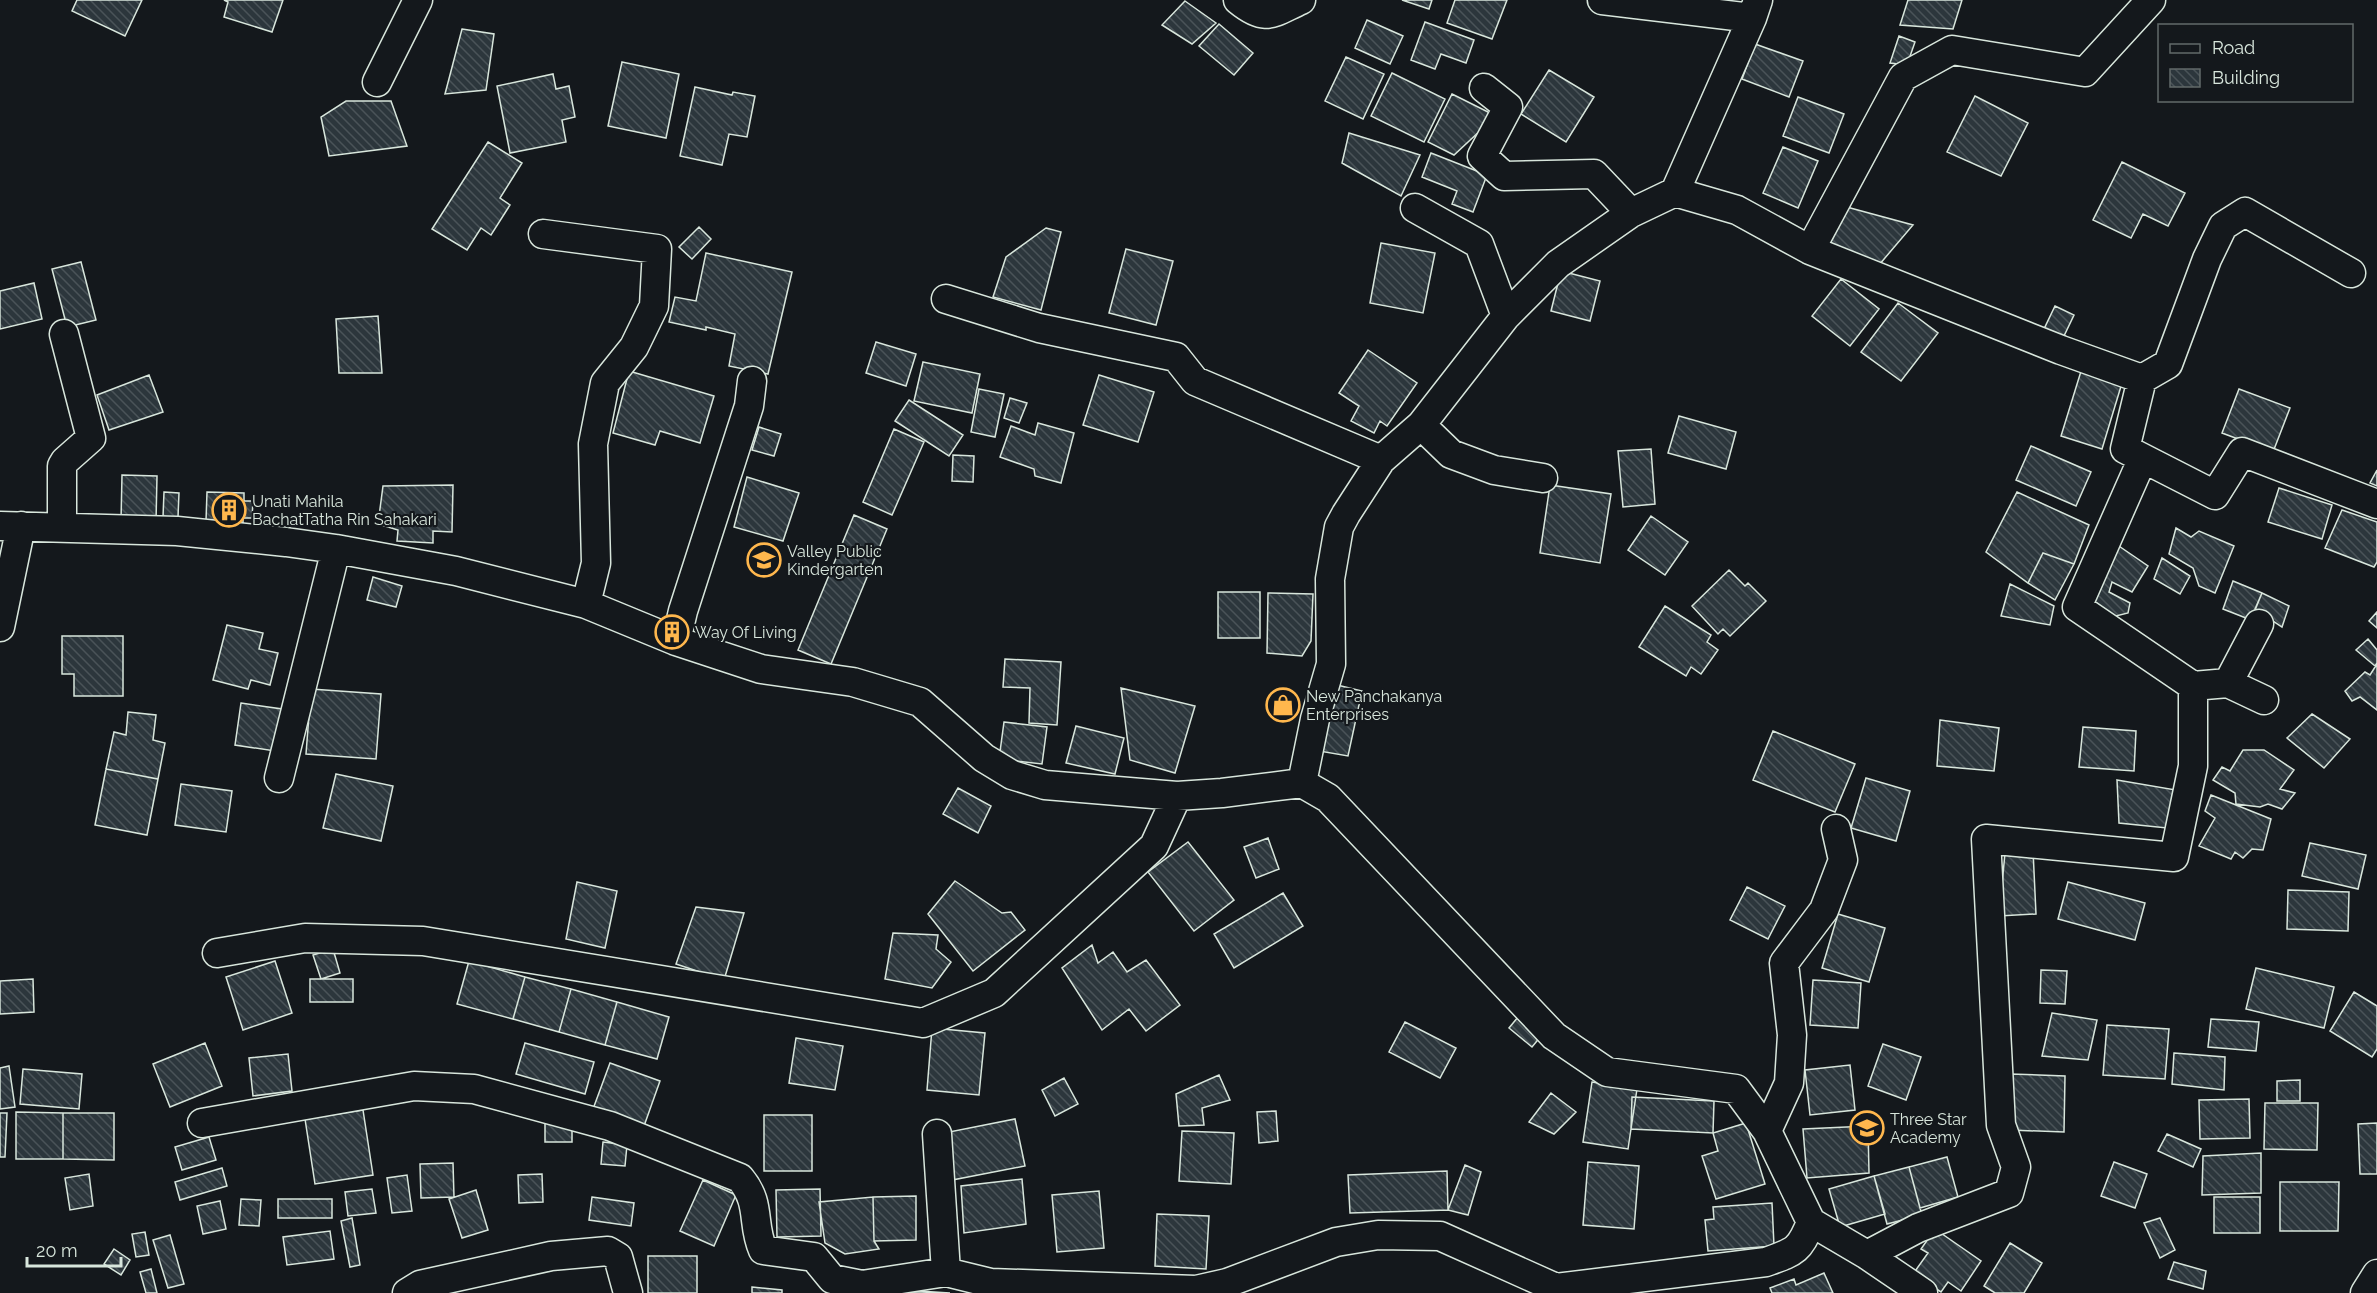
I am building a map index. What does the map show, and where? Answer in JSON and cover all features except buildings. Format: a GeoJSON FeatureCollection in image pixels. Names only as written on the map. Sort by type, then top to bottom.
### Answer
{"type":"FeatureCollection","features":[{"type":"Feature","properties":{"kind":"street"},"geometry":{"type":"LineString","coordinates":[[377,82],[418,0]]}},
{"type":"Feature","properties":{"kind":"street"},"geometry":{"type":"LineString","coordinates":[[1238,0],[1251,11],[1263,15],[1276,12],[1301,0]]}},
{"type":"Feature","properties":{"kind":"street"},"geometry":{"type":"LineString","coordinates":[[1302,783],[1315,719],[1331,664],[1330,579],[1339,527],[1346,514],[1381,460],[1421,425],[1506,316],[1558,264],[1631,213],[1675,192],[1755,9],[1602,0]]}},
{"type":"Feature","properties":{"kind":"street"},"geometry":{"type":"LineString","coordinates":[[1810,250],[1903,77],[1952,50],[2085,72],[2151,0]]}},
{"type":"Feature","properties":{"kind":"street"},"geometry":{"type":"LineString","coordinates":[[1484,88],[1508,107],[1482,156],[1504,176],[1594,174],[1631,213]]}},
{"type":"Feature","properties":{"kind":"street"},"geometry":{"type":"LineString","coordinates":[[1675,192],[1737,210],[1810,250],[2061,350],[2142,379]]}},
{"type":"Feature","properties":{"kind":"street"},"geometry":{"type":"LineString","coordinates":[[1415,208],[1479,244],[1506,316]]}},
{"type":"Feature","properties":{"kind":"street"},"geometry":{"type":"LineString","coordinates":[[2351,273],[2245,212],[2223,226],[2207,259],[2168,364],[2142,379],[2125,449],[2142,460],[2215,495],[2242,452],[2377,504]]}},
{"type":"Feature","properties":{"kind":"street"},"geometry":{"type":"LineString","coordinates":[[543,234],[657,249],[654,306],[634,347],[605,382],[593,444],[596,563],[586,604]]}},
{"type":"Feature","properties":{"kind":"street"},"geometry":{"type":"LineString","coordinates":[[946,299],[1039,328],[1176,357],[1195,381],[1381,460]]}},
{"type":"Feature","properties":{"kind":"street"},"geometry":{"type":"LineString","coordinates":[[62,526],[62,466],[91,438],[64,334]]}},
{"type":"Feature","properties":{"kind":"street"},"geometry":{"type":"LineString","coordinates":[[676,641],[683,610],[749,406],[752,381]]}},
{"type":"Feature","properties":{"kind":"street"},"geometry":{"type":"LineString","coordinates":[[1421,425],[1451,454],[1494,470],[1543,478]]}},
{"type":"Feature","properties":{"kind":"street"},"geometry":{"type":"LineString","coordinates":[[2142,460],[2077,607],[2193,686],[2228,683],[2264,700]]}},
{"type":"Feature","properties":{"kind":"street"},"geometry":{"type":"LineString","coordinates":[[0,627],[10,526],[177,531],[336,549],[456,571],[586,604],[676,641],[761,669],[853,682],[920,702],[984,758],[1012,775],[1045,785],[1177,796],[1302,783],[1328,798],[1554,1036],[1607,1072],[1736,1089],[1767,1131],[1811,1222],[1867,1255],[1923,1293]]}},
{"type":"Feature","properties":{"kind":"street"},"geometry":{"type":"LineString","coordinates":[[279,778],[336,549]]}},
{"type":"Feature","properties":{"kind":"street"},"geometry":{"type":"LineString","coordinates":[[2228,683],[2259,624]]}},
{"type":"Feature","properties":{"kind":"street"},"geometry":{"type":"LineString","coordinates":[[1867,1255],[1918,1228],[2009,1193],[2016,1167],[2001,1125],[1986,838],[2174,857],[2193,766],[2193,686]]}},
{"type":"Feature","properties":{"kind":"street"},"geometry":{"type":"LineString","coordinates":[[217,953],[305,938],[423,940],[922,1023],[994,993],[1154,846],[1177,796]]}},
{"type":"Feature","properties":{"kind":"street"},"geometry":{"type":"LineString","coordinates":[[1767,1131],[1789,1083],[1792,1035],[1784,963],[1824,910],[1828,900],[1843,860],[1836,829]]}},
{"type":"Feature","properties":{"kind":"street"},"geometry":{"type":"LineString","coordinates":[[202,1123],[414,1086],[474,1089],[610,1126],[740,1178],[749,1189],[755,1203],[759,1240],[763,1250],[814,1257],[832,1279],[862,1285],[946,1272],[990,1288],[1196,1290],[1227,1282],[1336,1242],[1378,1235],[1440,1236],[1556,1288],[1766,1262],[1789,1253],[1803,1242],[1811,1222]]}},
{"type":"Feature","properties":{"kind":"street"},"geometry":{"type":"LineString","coordinates":[[937,1134],[946,1272]]}},
{"type":"Feature","properties":{"kind":"street"},"geometry":{"type":"LineString","coordinates":[[407,1293],[420,1285],[551,1256],[608,1251],[618,1257],[628,1293]]}},
{"type":"Feature","properties":{"kind":"street"},"geometry":{"type":"LineString","coordinates":[[2365,1293],[2377,1274]]}},
{"type":"Feature","properties":{"kind":"place","name":"Unati Mahila BachatTatha Rin Sahakari"},"geometry":{"type":"Point","coordinates":[229,510]}},
{"type":"Feature","properties":{"kind":"place","name":"Valley Public Kindergarten"},"geometry":{"type":"Point","coordinates":[764,560]}},
{"type":"Feature","properties":{"kind":"place","name":"Way Of Living"},"geometry":{"type":"Point","coordinates":[672,632]}},
{"type":"Feature","properties":{"kind":"place","name":"New Panchakanya Enterprises"},"geometry":{"type":"Point","coordinates":[1283,705]}},
{"type":"Feature","properties":{"kind":"place","name":"Three Star Academy"},"geometry":{"type":"Point","coordinates":[1867,1128]}}]}
